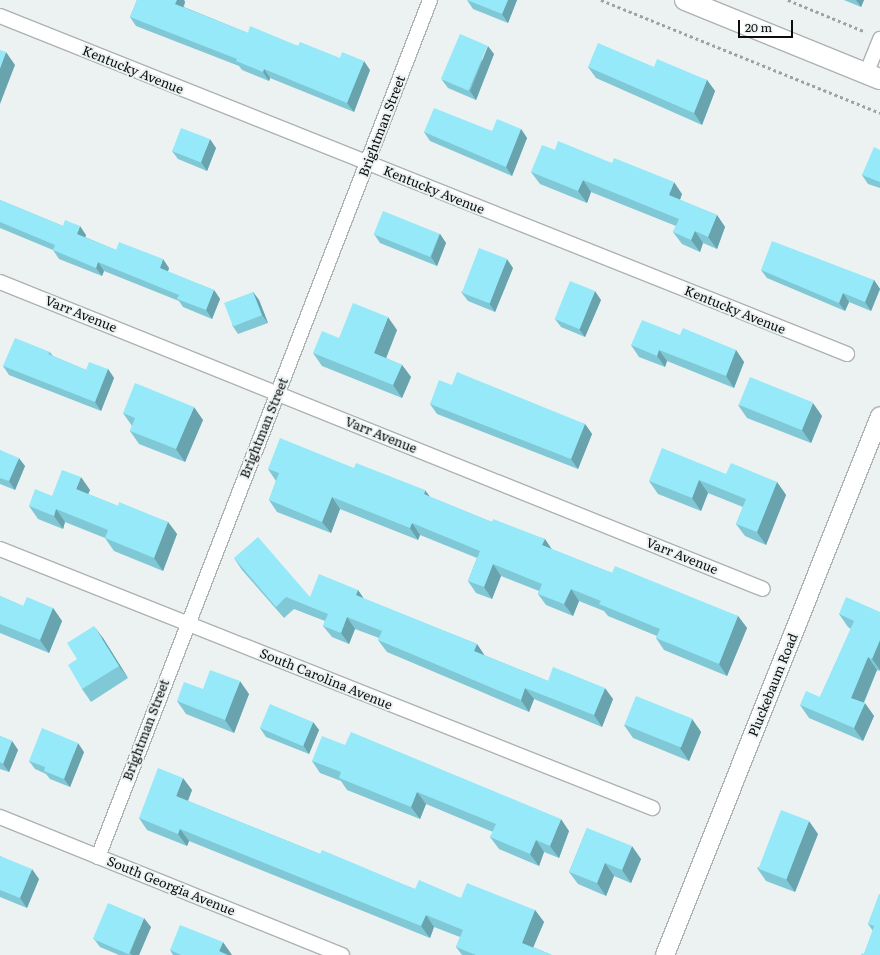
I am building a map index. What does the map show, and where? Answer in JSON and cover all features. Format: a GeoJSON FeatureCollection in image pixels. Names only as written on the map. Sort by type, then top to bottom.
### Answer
{"type":"FeatureCollection","features":[{"type":"Feature","properties":{"kind":"main road"},"geometry":{"type":"LineString","coordinates":[[685,0],[873,77]]}},
{"type":"Feature","properties":{"kind":"street","name":"Brightman Street"},"geometry":{"type":"LineString","coordinates":[[98,857],[187,624],[368,164],[430,0]]}},
{"type":"Feature","properties":{"kind":"street","name":"Kentucky Avenue"},"geometry":{"type":"LineString","coordinates":[[0,16],[847,354]]}},
{"type":"Feature","properties":{"kind":"street"},"geometry":{"type":"LineString","coordinates":[[873,77],[880,39]]}},
{"type":"Feature","properties":{"kind":"street","name":"Varr Avenue"},"geometry":{"type":"LineString","coordinates":[[0,282],[763,589]]}},
{"type":"Feature","properties":{"kind":"street","name":"Pluckebaum Road"},"geometry":{"type":"LineString","coordinates":[[665,955],[880,416]]}},
{"type":"Feature","properties":{"kind":"street","name":"South Carolina Avenue"},"geometry":{"type":"LineString","coordinates":[[0,549],[652,808]]}},
{"type":"Feature","properties":{"kind":"street","name":"South Georgia Avenue"},"geometry":{"type":"LineString","coordinates":[[0,817],[342,955]]}},
{"type":"Feature","properties":{"kind":"path"},"geometry":{"type":"LineString","coordinates":[[601,0],[880,113]]}},
{"type":"Feature","properties":{"kind":"path"},"geometry":{"type":"LineString","coordinates":[[788,0],[866,32]]}},
{"type":"Feature","properties":{"kind":"building"},"geometry":{"type":"Polygon","coordinates":[[[137,0],[177,0],[175,4],[248,33],[250,26],[298,46],[300,42],[340,58],[342,52],[364,61],[347,103],[264,69],[263,72],[236,61],[237,59],[130,17],[137,0]]]}},
{"type":"Feature","properties":{"kind":"building"},"geometry":{"type":"Polygon","coordinates":[[[467,0],[508,0],[502,14],[467,0]]]}},
{"type":"Feature","properties":{"kind":"building"},"geometry":{"type":"Polygon","coordinates":[[[460,34],[488,46],[468,91],[441,79],[460,34]]]}},
{"type":"Feature","properties":{"kind":"building"},"geometry":{"type":"Polygon","coordinates":[[[598,43],[654,67],[657,59],[707,80],[694,113],[588,67],[598,43]]]}},
{"type":"Feature","properties":{"kind":"building"},"geometry":{"type":"Polygon","coordinates":[[[0,50],[6,52],[0,68],[0,50]]]}},
{"type":"Feature","properties":{"kind":"building"},"geometry":{"type":"Polygon","coordinates":[[[434,108],[492,131],[497,119],[521,129],[506,167],[424,132],[434,108]]]}},
{"type":"Feature","properties":{"kind":"building"},"geometry":{"type":"Polygon","coordinates":[[[181,128],[210,139],[201,162],[172,151],[181,128]]]}},
{"type":"Feature","properties":{"kind":"building"},"geometry":{"type":"Polygon","coordinates":[[[558,141],[612,163],[614,158],[674,182],[669,195],[717,215],[708,237],[695,231],[691,240],[673,232],[679,219],[583,180],[578,191],[531,172],[542,145],[555,150],[558,141]]]}},
{"type":"Feature","properties":{"kind":"building"},"geometry":{"type":"Polygon","coordinates":[[[874,147],[880,150],[880,182],[862,175],[874,147]]]}},
{"type":"Feature","properties":{"kind":"building"},"geometry":{"type":"Polygon","coordinates":[[[0,200],[63,226],[65,220],[80,226],[77,234],[116,250],[119,242],[163,259],[160,268],[214,290],[206,310],[177,299],[179,295],[98,262],[96,268],[53,250],[55,245],[0,222],[0,200]]]}},
{"type":"Feature","properties":{"kind":"building"},"geometry":{"type":"Polygon","coordinates":[[[383,211],[440,234],[430,257],[374,234],[383,211]]]}},
{"type":"Feature","properties":{"kind":"building"},"geometry":{"type":"Polygon","coordinates":[[[772,241],[874,280],[865,302],[843,293],[839,303],[761,270],[772,241]]]}},
{"type":"Feature","properties":{"kind":"building"},"geometry":{"type":"Polygon","coordinates":[[[479,248],[507,259],[490,304],[462,293],[479,248]]]}},
{"type":"Feature","properties":{"kind":"building"},"geometry":{"type":"Polygon","coordinates":[[[570,281],[595,291],[580,329],[555,319],[570,281]]]}},
{"type":"Feature","properties":{"kind":"building"},"geometry":{"type":"Polygon","coordinates":[[[253,292],[262,315],[233,326],[224,303],[253,292]]]}},
{"type":"Feature","properties":{"kind":"building"},"geometry":{"type":"Polygon","coordinates":[[[353,303],[388,317],[374,353],[402,365],[393,385],[313,353],[322,331],[339,338],[353,303]]]}},
{"type":"Feature","properties":{"kind":"building"},"geometry":{"type":"Polygon","coordinates":[[[642,320],[680,335],[683,328],[736,350],[726,376],[659,350],[657,356],[631,345],[642,320]]]}},
{"type":"Feature","properties":{"kind":"building"},"geometry":{"type":"Polygon","coordinates":[[[15,338],[50,352],[48,354],[86,370],[89,362],[108,369],[95,402],[3,366],[15,338]]]}},
{"type":"Feature","properties":{"kind":"building"},"geometry":{"type":"Polygon","coordinates":[[[457,372],[585,424],[571,459],[430,404],[439,380],[452,385],[457,372]]]}},
{"type":"Feature","properties":{"kind":"building"},"geometry":{"type":"Polygon","coordinates":[[[750,377],[813,402],[802,430],[739,405],[750,377]]]}},
{"type":"Feature","properties":{"kind":"building"},"geometry":{"type":"Polygon","coordinates":[[[135,383],[194,407],[176,449],[130,431],[135,418],[123,413],[135,383]]]}},
{"type":"Feature","properties":{"kind":"building"},"geometry":{"type":"Polygon","coordinates":[[[280,438],[354,468],[356,463],[425,490],[424,494],[492,522],[493,519],[545,539],[542,545],[612,573],[615,566],[738,616],[719,664],[656,638],[660,629],[599,604],[601,601],[571,589],[564,604],[538,594],[542,584],[493,564],[484,587],[468,581],[480,551],[412,523],[410,528],[332,497],[322,522],[269,500],[279,473],[268,469],[280,438]]]}},
{"type":"Feature","properties":{"kind":"building"},"geometry":{"type":"Polygon","coordinates":[[[662,448],[726,474],[731,463],[777,482],[757,532],[736,524],[746,499],[699,480],[692,498],[649,481],[662,448]]]}},
{"type":"Feature","properties":{"kind":"building"},"geometry":{"type":"Polygon","coordinates":[[[0,450],[19,458],[9,481],[0,478],[0,450]]]}},
{"type":"Feature","properties":{"kind":"building"},"geometry":{"type":"Polygon","coordinates":[[[62,470],[81,477],[76,489],[118,506],[119,502],[168,522],[154,558],[105,538],[108,530],[56,509],[54,516],[29,506],[35,489],[52,496],[62,470]]]}},
{"type":"Feature","properties":{"kind":"building"},"geometry":{"type":"Polygon","coordinates":[[[258,537],[310,597],[319,574],[358,590],[356,595],[477,644],[474,651],[548,681],[553,667],[605,688],[594,715],[525,688],[521,700],[378,640],[382,631],[347,617],[341,633],[323,626],[328,614],[286,597],[276,607],[234,558],[258,537]]]}},
{"type":"Feature","properties":{"kind":"building"},"geometry":{"type":"Polygon","coordinates":[[[0,596],[23,606],[27,597],[53,608],[40,640],[0,624],[0,596]]]}},
{"type":"Feature","properties":{"kind":"building"},"geometry":{"type":"Polygon","coordinates":[[[846,597],[880,612],[880,640],[872,659],[868,657],[851,698],[865,703],[854,728],[800,705],[806,691],[820,697],[854,621],[839,614],[846,597]]]}},
{"type":"Feature","properties":{"kind":"building"},"geometry":{"type":"Polygon","coordinates":[[[94,626],[119,666],[82,689],[68,665],[77,659],[67,643],[94,626]]]}},
{"type":"Feature","properties":{"kind":"building"},"geometry":{"type":"Polygon","coordinates":[[[210,670],[240,681],[225,720],[177,701],[184,682],[203,689],[210,670]]]}},
{"type":"Feature","properties":{"kind":"building"},"geometry":{"type":"Polygon","coordinates":[[[636,696],[693,719],[681,748],[624,725],[636,696]]]}},
{"type":"Feature","properties":{"kind":"building"},"geometry":{"type":"Polygon","coordinates":[[[270,704],[313,722],[303,746],[260,728],[270,704]]]}},
{"type":"Feature","properties":{"kind":"building"},"geometry":{"type":"Polygon","coordinates":[[[42,728],[78,743],[64,779],[44,771],[45,767],[29,761],[42,728]]]}},
{"type":"Feature","properties":{"kind":"building"},"geometry":{"type":"Polygon","coordinates":[[[351,732],[561,819],[550,846],[536,840],[530,854],[490,837],[496,824],[417,792],[411,807],[339,778],[341,772],[312,761],[322,736],[345,745],[351,732]]]}},
{"type":"Feature","properties":{"kind":"building"},"geometry":{"type":"Polygon","coordinates":[[[0,736],[12,741],[3,764],[0,762],[0,736]]]}},
{"type":"Feature","properties":{"kind":"building"},"geometry":{"type":"Polygon","coordinates":[[[158,768],[183,778],[176,796],[320,854],[322,850],[415,889],[419,880],[461,898],[467,883],[535,910],[522,943],[552,955],[476,955],[456,947],[463,930],[426,915],[421,926],[180,829],[178,834],[139,818],[158,768]]]}},
{"type":"Feature","properties":{"kind":"building"},"geometry":{"type":"Polygon","coordinates":[[[781,810],[809,821],[786,880],[758,869],[781,810]]]}},
{"type":"Feature","properties":{"kind":"building"},"geometry":{"type":"Polygon","coordinates":[[[587,828],[632,846],[622,870],[605,863],[597,883],[569,872],[587,828]]]}},
{"type":"Feature","properties":{"kind":"building"},"geometry":{"type":"Polygon","coordinates":[[[0,856],[32,869],[20,898],[0,890],[0,856]]]}},
{"type":"Feature","properties":{"kind":"building"},"geometry":{"type":"Polygon","coordinates":[[[879,894],[880,955],[861,955],[862,953],[864,954],[874,926],[868,924],[879,894]]]}},
{"type":"Feature","properties":{"kind":"building"},"geometry":{"type":"Polygon","coordinates":[[[108,903],[144,918],[129,954],[93,939],[108,903]]]}},
{"type":"Feature","properties":{"kind":"building"},"geometry":{"type":"Polygon","coordinates":[[[180,925],[223,942],[219,951],[228,955],[181,955],[170,950],[180,925]]]}}]}
